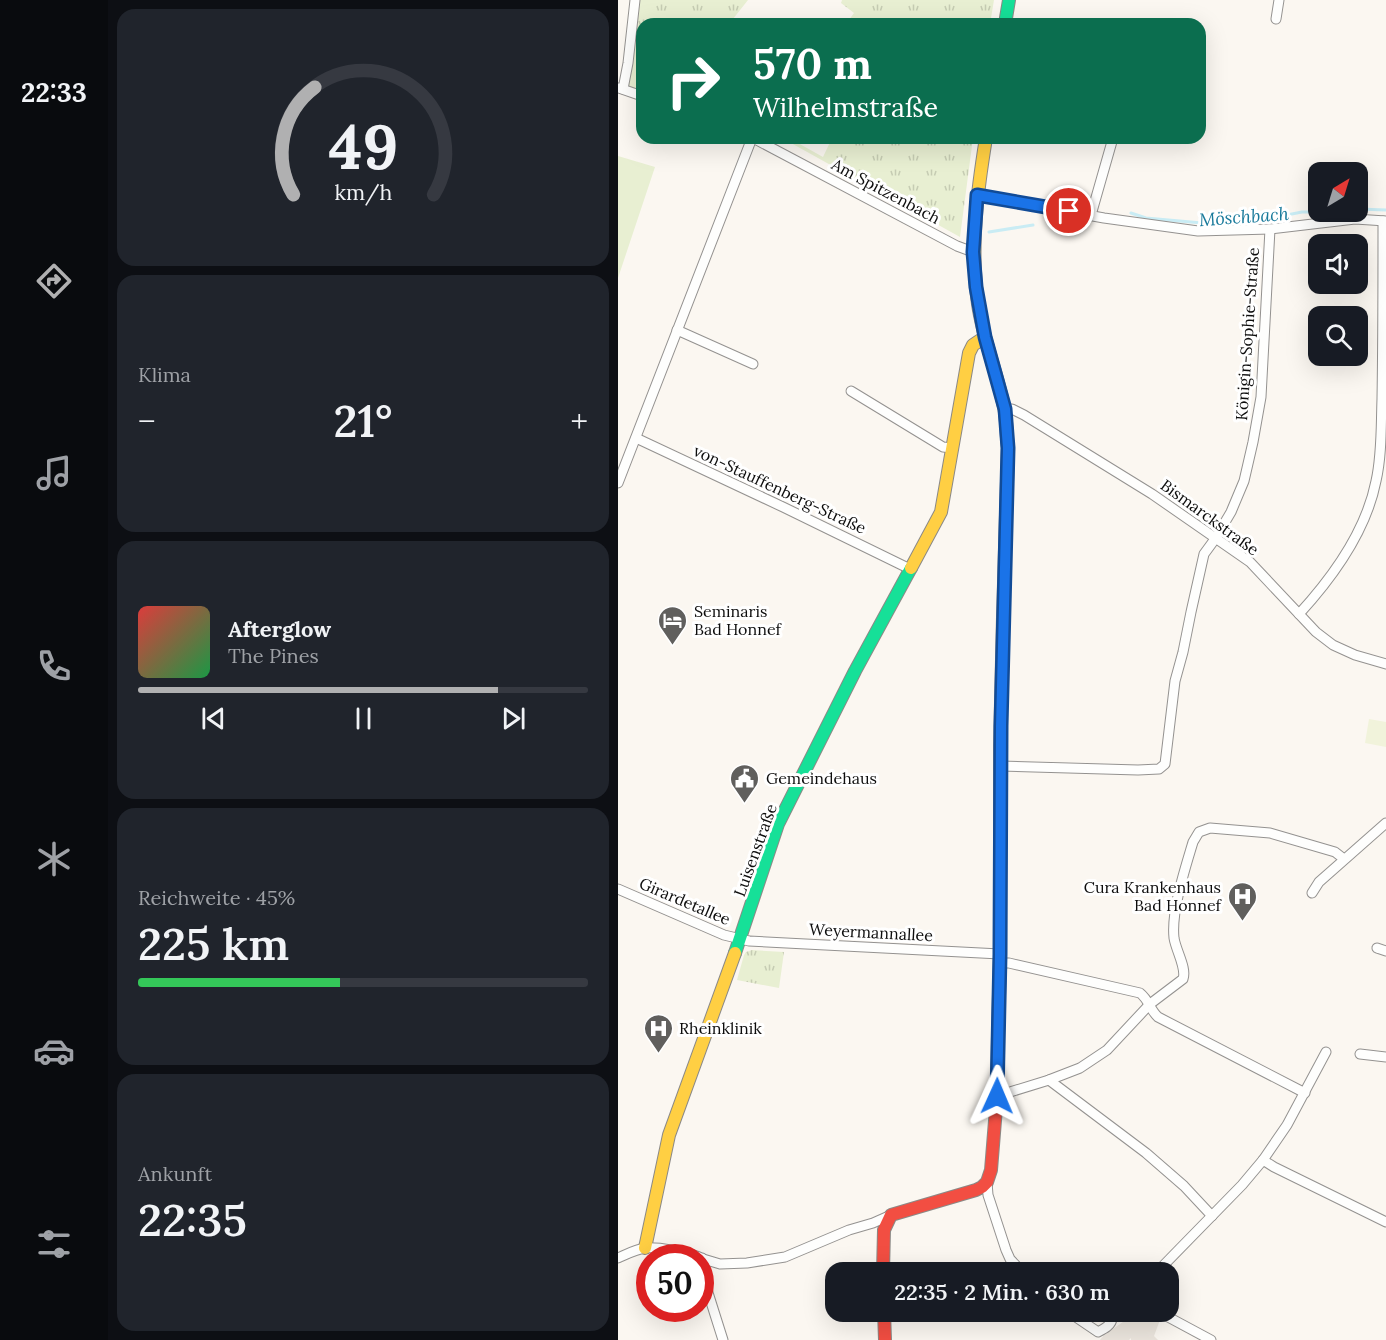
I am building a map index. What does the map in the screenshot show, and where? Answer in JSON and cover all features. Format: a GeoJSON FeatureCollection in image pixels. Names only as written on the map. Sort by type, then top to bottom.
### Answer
{"type":"FeatureCollection","features":[{"type":"Feature","properties":{"kind":"main road"},"geometry":{"type":"LineString","coordinates":[[1006,18],[1008,0]]}},
{"type":"Feature","properties":{"kind":"main road"},"geometry":{"type":"LineString","coordinates":[[882,1262],[878,1227],[891,1215],[976,1190],[987,1182],[991,1170],[997,1096],[1001,726],[1008,448],[1005,409],[985,337],[973,266],[977,195],[985,144]]}},
{"type":"Feature","properties":{"kind":"main road","name":"Luisenstraße"},"geometry":{"type":"LineString","coordinates":[[646,1244],[669,1135],[740,938],[778,824],[855,671],[940,512],[969,354],[974,345],[985,337]]}},
{"type":"Feature","properties":{"kind":"main road"},"geometry":{"type":"LineString","coordinates":[[884,1322],[885,1340]]}},
{"type":"Feature","properties":{"kind":"street"},"geometry":{"type":"LineString","coordinates":[[636,0],[628,63],[620,88],[636,94]]}},
{"type":"Feature","properties":{"kind":"street"},"geometry":{"type":"LineString","coordinates":[[1276,19],[1279,0]]}},
{"type":"Feature","properties":{"kind":"street"},"geometry":{"type":"LineString","coordinates":[[618,483],[751,144]]}},
{"type":"Feature","properties":{"kind":"street","name":"Am Spitzenbach"},"geometry":{"type":"LineString","coordinates":[[764,144],[957,246],[973,252]]}},
{"type":"Feature","properties":{"kind":"street"},"geometry":{"type":"LineString","coordinates":[[1090,215],[1111,144]]}},
{"type":"Feature","properties":{"kind":"street"},"geometry":{"type":"LineString","coordinates":[[977,195],[1104,218],[1198,231],[1270,229],[1354,219],[1384,221],[1383,362],[1377,481],[1366,513],[1350,546],[1333,574],[1299,614]]}},
{"type":"Feature","properties":{"kind":"street","name":"Königin-Sophie-Straße"},"geometry":{"type":"LineString","coordinates":[[1001,766],[1138,770],[1159,769],[1165,764],[1175,681],[1204,554],[1231,512],[1244,481],[1257,420],[1264,358],[1270,229]]}},
{"type":"Feature","properties":{"kind":"street"},"geometry":{"type":"LineString","coordinates":[[676,330],[753,364]]}},
{"type":"Feature","properties":{"kind":"street"},"geometry":{"type":"LineString","coordinates":[[851,391],[943,447],[952,448]]}},
{"type":"Feature","properties":{"kind":"street","name":"Bismarckstraße"},"geometry":{"type":"LineString","coordinates":[[1005,409],[1012,409],[1024,415],[1152,494],[1250,562],[1316,632],[1333,645],[1355,655],[1386,664]]}},
{"type":"Feature","properties":{"kind":"street","name":"von-Stauffenberg-Straße"},"geometry":{"type":"LineString","coordinates":[[636,438],[910,568]]}},
{"type":"Feature","properties":{"kind":"street"},"geometry":{"type":"LineString","coordinates":[[1312,893],[1319,882],[1386,824]]}},
{"type":"Feature","properties":{"kind":"street"},"geometry":{"type":"LineString","coordinates":[[997,1096],[1080,1068],[1107,1050],[1150,1004],[1183,979],[1185,973],[1175,946],[1174,917],[1193,842],[1202,830],[1215,828],[1270,833],[1335,852],[1344,859]]}},
{"type":"Feature","properties":{"kind":"street","name":"Girardetallee"},"geometry":{"type":"LineString","coordinates":[[618,889],[724,935],[740,938]]}},
{"type":"Feature","properties":{"kind":"street","name":"Weyermannallee"},"geometry":{"type":"LineString","coordinates":[[740,938],[749,941],[1000,958],[1009,963],[1136,991],[1145,996],[1158,1017],[1305,1093]]}},
{"type":"Feature","properties":{"kind":"street"},"geometry":{"type":"LineString","coordinates":[[1167,1262],[1242,1185],[1263,1160],[1287,1125],[1326,1052]]}},
{"type":"Feature","properties":{"kind":"street"},"geometry":{"type":"LineString","coordinates":[[1360,1054],[1386,1057]]}},
{"type":"Feature","properties":{"kind":"street"},"geometry":{"type":"LineString","coordinates":[[1049,1080],[1146,1153],[1184,1186],[1212,1216]]}},
{"type":"Feature","properties":{"kind":"street"},"geometry":{"type":"LineString","coordinates":[[1263,1160],[1386,1222]]}},
{"type":"Feature","properties":{"kind":"street"},"geometry":{"type":"LineString","coordinates":[[987,1182],[988,1195],[1006,1251],[1013,1262]]}},
{"type":"Feature","properties":{"kind":"street"},"geometry":{"type":"LineString","coordinates":[[714,1262],[747,1263],[785,1257],[849,1230],[878,1227]]}},
{"type":"Feature","properties":{"kind":"street"},"geometry":{"type":"LineString","coordinates":[[618,1258],[636,1250]]}},
{"type":"Feature","properties":{"kind":"street"},"geometry":{"type":"LineString","coordinates":[[714,1312],[723,1340]]}},
{"type":"Feature","properties":{"kind":"street"},"geometry":{"type":"LineString","coordinates":[[1083,1322],[1098,1332],[1111,1322]]}},
{"type":"Feature","properties":{"kind":"street"},"geometry":{"type":"LineString","coordinates":[[1177,1322],[1211,1340]]}},
{"type":"Feature","properties":{"kind":"green space"},"geometry":{"type":"Polygon","coordinates":[[[640,0],[748,0],[734,18],[638,18],[640,0]]]}},
{"type":"Feature","properties":{"kind":"green space"},"geometry":{"type":"Polygon","coordinates":[[[842,0],[994,0],[991,18],[850,18],[854,13],[841,3],[842,0]]]}},
{"type":"Feature","properties":{"kind":"green space"},"geometry":{"type":"Polygon","coordinates":[[[636,36],[636,90],[627,86],[633,63],[636,36]]]}},
{"type":"Feature","properties":{"kind":"green space"},"geometry":{"type":"Polygon","coordinates":[[[793,144],[800,144],[823,157],[829,144],[972,144],[960,237],[793,144]]]}},
{"type":"Feature","properties":{"kind":"green space"},"geometry":{"type":"Polygon","coordinates":[[[618,156],[655,167],[618,278],[618,156]]]}},
{"type":"Feature","properties":{"kind":"green space"},"geometry":{"type":"Polygon","coordinates":[[[1369,719],[1386,722],[1386,747],[1365,743],[1369,719]]]}},
{"type":"Feature","properties":{"kind":"green space"},"geometry":{"type":"Polygon","coordinates":[[[752,950],[784,952],[779,988],[737,980],[744,955],[752,950]]]}},
{"type":"Feature","properties":{"kind":"shaded area"},"geometry":{"type":"Polygon","coordinates":[[[1123,1322],[1159,1322],[1154,1336],[1158,1340],[1131,1340],[1131,1338],[1129,1340],[1100,1340],[1123,1322]]]}},
{"type":"Feature","properties":{"kind":"waterway","name":"Möschbach"},"geometry":{"type":"LineString","coordinates":[[1368,209],[1386,210]]}},
{"type":"Feature","properties":{"kind":"waterway","name":"Möschbach"},"geometry":{"type":"LineString","coordinates":[[1131,213],[1146,218],[1202,223],[1230,218],[1266,219],[1308,212]]}},
{"type":"Feature","properties":{"kind":"waterway","name":"Möschbach"},"geometry":{"type":"LineString","coordinates":[[989,232],[1033,225]]}},
{"type":"Feature","properties":{"kind":"traffic: fast"},"geometry":{"type":"LineString","coordinates":[[1006,18],[1009,0]]}},
{"type":"Feature","properties":{"kind":"traffic: fast"},"geometry":{"type":"LineString","coordinates":[[735,953],[778,824],[855,671],[911,568]]}},
{"type":"Feature","properties":{"kind":"traffic: fast"},"geometry":{"type":"LineString","coordinates":[[998,1036],[1003,617]]}},
{"type":"Feature","properties":{"kind":"traffic: slow"},"geometry":{"type":"LineString","coordinates":[[985,144],[977,200],[975,262],[980,317],[1001,394],[1006,422],[1008,448],[1003,617]]}},
{"type":"Feature","properties":{"kind":"traffic: slow"},"geometry":{"type":"LineString","coordinates":[[911,568],[941,512],[969,353],[973,345],[985,337]]}},
{"type":"Feature","properties":{"kind":"traffic: slow"},"geometry":{"type":"LineString","coordinates":[[646,1244],[669,1135],[735,953]]}},
{"type":"Feature","properties":{"kind":"traffic: jam"},"geometry":{"type":"LineString","coordinates":[[883,1262],[884,1230],[891,1215],[976,1190],[987,1182],[991,1170],[997,1096],[998,1036]]}},
{"type":"Feature","properties":{"kind":"traffic: jam"},"geometry":{"type":"LineString","coordinates":[[884,1322],[885,1340]]}},
{"type":"Feature","properties":{"kind":"place","name":"Seminaris Bad Honnef"},"geometry":{"type":"Point","coordinates":[673,646]}},
{"type":"Feature","properties":{"kind":"place","name":"Gemeindehaus"},"geometry":{"type":"Point","coordinates":[745,804]}},
{"type":"Feature","properties":{"kind":"place","name":"Cura Krankenhaus Bad Honnef"},"geometry":{"type":"Point","coordinates":[1242,922]}},
{"type":"Feature","properties":{"kind":"place","name":"Rheinklinik"},"geometry":{"type":"Point","coordinates":[658,1054]}},
{"type":"Feature","properties":{"kind":"route"},"geometry":{"type":"LineString","coordinates":[[997,1096],[1001,726],[1008,448],[1005,409],[985,337],[973,266],[977,195],[1069,211]]}}]}
